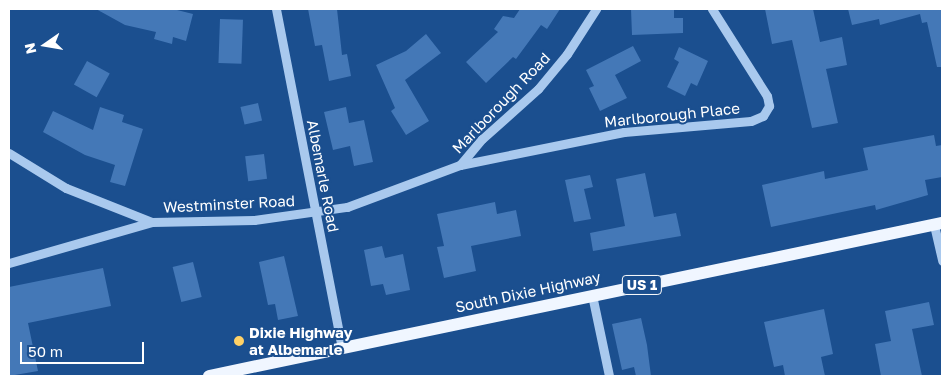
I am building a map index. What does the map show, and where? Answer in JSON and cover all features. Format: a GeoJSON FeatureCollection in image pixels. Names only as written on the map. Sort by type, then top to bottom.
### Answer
{"type":"FeatureCollection","features":[{"type":"Feature","properties":{"kind":"main road","name":"South Dixie Highway"},"geometry":{"type":"LineString","coordinates":[[209,376],[938,224]]}},
{"type":"Feature","properties":{"kind":"street","name":"Albemarle Road"},"geometry":{"type":"LineString","coordinates":[[276,9],[342,348]]}},
{"type":"Feature","properties":{"kind":"street","name":"Marlborough Road"},"geometry":{"type":"LineString","coordinates":[[316,212],[382,195],[460,165],[482,139],[538,88],[567,54],[596,9]]}},
{"type":"Feature","properties":{"kind":"street","name":"Marlborough Place"},"geometry":{"type":"LineString","coordinates":[[460,165],[624,132],[751,121],[763,116],[769,106],[767,96],[712,9]]}},
{"type":"Feature","properties":{"kind":"street","name":"Westminster Road"},"geometry":{"type":"LineString","coordinates":[[9,153],[66,188],[152,222],[254,220],[316,212]]}},
{"type":"Feature","properties":{"kind":"street"},"geometry":{"type":"LineString","coordinates":[[9,263],[152,222]]}},
{"type":"Feature","properties":{"kind":"street"},"geometry":{"type":"LineString","coordinates":[[938,224],[942,261]]}},
{"type":"Feature","properties":{"kind":"street"},"geometry":{"type":"LineString","coordinates":[[592,295],[609,376]]}},
{"type":"Feature","properties":{"kind":"building"},"geometry":{"type":"Polygon","coordinates":[[[96,9],[173,9],[193,14],[186,41],[173,37],[172,44],[154,39],[156,32],[125,25],[96,9]]]}},
{"type":"Feature","properties":{"kind":"building"},"geometry":{"type":"Polygon","coordinates":[[[308,9],[337,9],[342,55],[347,54],[351,76],[329,81],[322,45],[315,46],[308,9]]]}},
{"type":"Feature","properties":{"kind":"building"},"geometry":{"type":"Polygon","coordinates":[[[520,9],[560,9],[547,29],[541,25],[516,59],[513,57],[486,83],[466,62],[498,32],[494,29],[503,16],[514,18],[520,9]]]}},
{"type":"Feature","properties":{"kind":"building"},"geometry":{"type":"Polygon","coordinates":[[[631,9],[674,9],[674,18],[683,18],[683,33],[632,35],[631,9]]]}},
{"type":"Feature","properties":{"kind":"building"},"geometry":{"type":"Polygon","coordinates":[[[765,9],[813,9],[820,42],[842,37],[847,65],[826,69],[838,123],[812,128],[792,40],[772,44],[765,9]]]}},
{"type":"Feature","properties":{"kind":"building"},"geometry":{"type":"Polygon","coordinates":[[[848,9],[942,9],[942,67],[937,67],[927,22],[922,23],[920,14],[880,25],[879,19],[852,25],[848,9]]]}},
{"type":"Feature","properties":{"kind":"building"},"geometry":{"type":"Polygon","coordinates":[[[220,19],[243,20],[241,64],[218,63],[220,19]]]}},
{"type":"Feature","properties":{"kind":"building"},"geometry":{"type":"Polygon","coordinates":[[[426,34],[441,53],[405,80],[429,121],[406,135],[391,111],[395,108],[376,65],[406,51],[426,34]]]}},
{"type":"Feature","properties":{"kind":"building"},"geometry":{"type":"Polygon","coordinates":[[[633,46],[641,61],[615,75],[627,98],[600,111],[589,88],[594,86],[586,70],[633,46]]]}},
{"type":"Feature","properties":{"kind":"building"},"geometry":{"type":"Polygon","coordinates":[[[679,47],[708,61],[697,86],[691,83],[685,96],[667,87],[679,62],[674,59],[679,47]]]}},
{"type":"Feature","properties":{"kind":"building"},"geometry":{"type":"Polygon","coordinates":[[[87,61],[110,74],[97,97],[74,85],[87,61]]]}},
{"type":"Feature","properties":{"kind":"building"},"geometry":{"type":"Polygon","coordinates":[[[258,103],[262,121],[245,125],[240,107],[258,103]]]}},
{"type":"Feature","properties":{"kind":"building"},"geometry":{"type":"Polygon","coordinates":[[[100,107],[124,115],[122,122],[143,129],[125,186],[110,182],[115,165],[85,155],[43,132],[53,111],[93,130],[100,107]]]}},
{"type":"Feature","properties":{"kind":"building"},"geometry":{"type":"Polygon","coordinates":[[[346,107],[349,123],[364,120],[373,162],[354,166],[350,146],[333,150],[324,112],[346,107]]]}},
{"type":"Feature","properties":{"kind":"building"},"geometry":{"type":"Polygon","coordinates":[[[934,135],[936,146],[942,145],[942,177],[925,180],[928,195],[876,210],[875,205],[771,227],[762,185],[824,171],[825,179],[868,170],[863,148],[934,135]]]}},
{"type":"Feature","properties":{"kind":"building"},"geometry":{"type":"Polygon","coordinates":[[[264,154],[267,179],[248,181],[245,156],[264,154]]]}},
{"type":"Feature","properties":{"kind":"building"},"geometry":{"type":"Polygon","coordinates":[[[645,173],[654,217],[676,213],[681,236],[593,251],[590,233],[625,226],[616,179],[645,173]]]}},
{"type":"Feature","properties":{"kind":"building"},"geometry":{"type":"Polygon","coordinates":[[[590,175],[593,187],[584,189],[591,219],[574,222],[565,180],[590,175]]]}},
{"type":"Feature","properties":{"kind":"building"},"geometry":{"type":"Polygon","coordinates":[[[495,202],[497,214],[516,210],[521,236],[471,246],[476,271],[444,278],[437,247],[444,246],[437,214],[495,202]]]}},
{"type":"Feature","properties":{"kind":"building"},"geometry":{"type":"Polygon","coordinates":[[[382,246],[385,258],[403,254],[410,290],[386,295],[383,284],[371,286],[364,250],[382,246]]]}},
{"type":"Feature","properties":{"kind":"building"},"geometry":{"type":"Polygon","coordinates":[[[284,256],[298,316],[278,320],[275,304],[268,305],[259,262],[284,256]]]}},
{"type":"Feature","properties":{"kind":"building"},"geometry":{"type":"Polygon","coordinates":[[[193,262],[202,297],[181,302],[173,267],[193,262]]]}},
{"type":"Feature","properties":{"kind":"building"},"geometry":{"type":"Polygon","coordinates":[[[103,268],[111,306],[28,323],[38,371],[9,376],[9,287],[103,268]]]}},
{"type":"Feature","properties":{"kind":"building"},"geometry":{"type":"Polygon","coordinates":[[[929,302],[934,325],[912,329],[922,376],[881,376],[875,344],[891,341],[885,311],[929,302]]]}},
{"type":"Feature","properties":{"kind":"building"},"geometry":{"type":"Polygon","coordinates":[[[824,309],[833,354],[821,357],[825,376],[785,376],[783,365],[774,367],[764,322],[824,309]]]}},
{"type":"Feature","properties":{"kind":"building"},"geometry":{"type":"Polygon","coordinates":[[[641,318],[651,376],[636,376],[634,367],[622,370],[612,324],[641,318]]]}},
{"type":"Feature","properties":{"kind":"place","name":"Dixie Highway at Albemarle"},"geometry":{"type":"Point","coordinates":[239,341]}}]}
